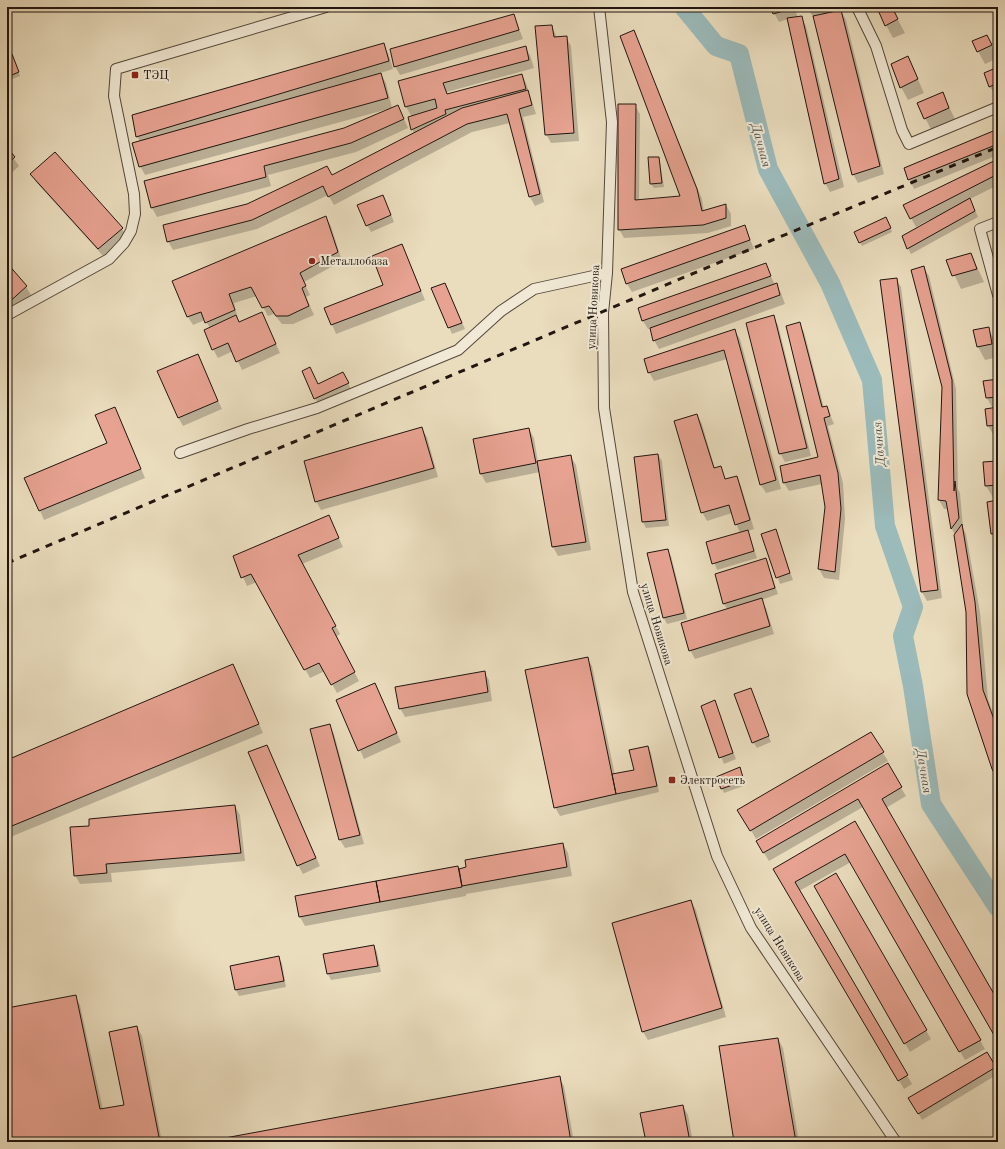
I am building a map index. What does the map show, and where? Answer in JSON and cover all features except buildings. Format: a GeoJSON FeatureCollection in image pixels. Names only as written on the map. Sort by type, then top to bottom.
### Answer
{"type":"FeatureCollection","features":[{"type":"Feature","properties":{"kind":"street"},"geometry":{"type":"LineString","coordinates":[[7,315],[109,258],[124,243],[131,231],[135,214],[134,194],[114,96],[116,69],[326,7]]}},
{"type":"Feature","properties":{"kind":"street"},"geometry":{"type":"LineString","coordinates":[[858,7],[876,46],[902,130],[909,144],[998,107]]}},
{"type":"Feature","properties":{"kind":"street","name":"улица Новикова"},"geometry":{"type":"LineString","coordinates":[[599,8],[612,122],[607,273],[603,313],[604,408],[633,592],[717,856],[751,928],[896,1142]]}},
{"type":"Feature","properties":{"kind":"street"},"geometry":{"type":"LineString","coordinates":[[998,222],[980,229],[998,295]]}},
{"type":"Feature","properties":{"kind":"street"},"geometry":{"type":"LineString","coordinates":[[180,453],[248,429],[317,408],[458,350],[501,311],[534,289],[607,273]]}},
{"type":"Feature","properties":{"kind":"waterway","name":"Дачная"},"geometry":{"type":"LineString","coordinates":[[684,7],[716,46],[739,54],[768,169],[830,283],[872,380],[885,526],[913,607],[903,636],[913,686],[931,804],[998,907]]}},
{"type":"Feature","properties":{"kind":"railway"},"geometry":{"type":"LineString","coordinates":[[7,563],[770,241],[998,147]]}},
{"type":"Feature","properties":{"kind":"place","name":"ТЭЦ"},"geometry":{"type":"Point","coordinates":[135,75]}},
{"type":"Feature","properties":{"kind":"place","name":"Металлобаза"},"geometry":{"type":"Point","coordinates":[312,261]}},
{"type":"Feature","properties":{"kind":"place","name":"Электросеть"},"geometry":{"type":"Point","coordinates":[672,780]}}]}
